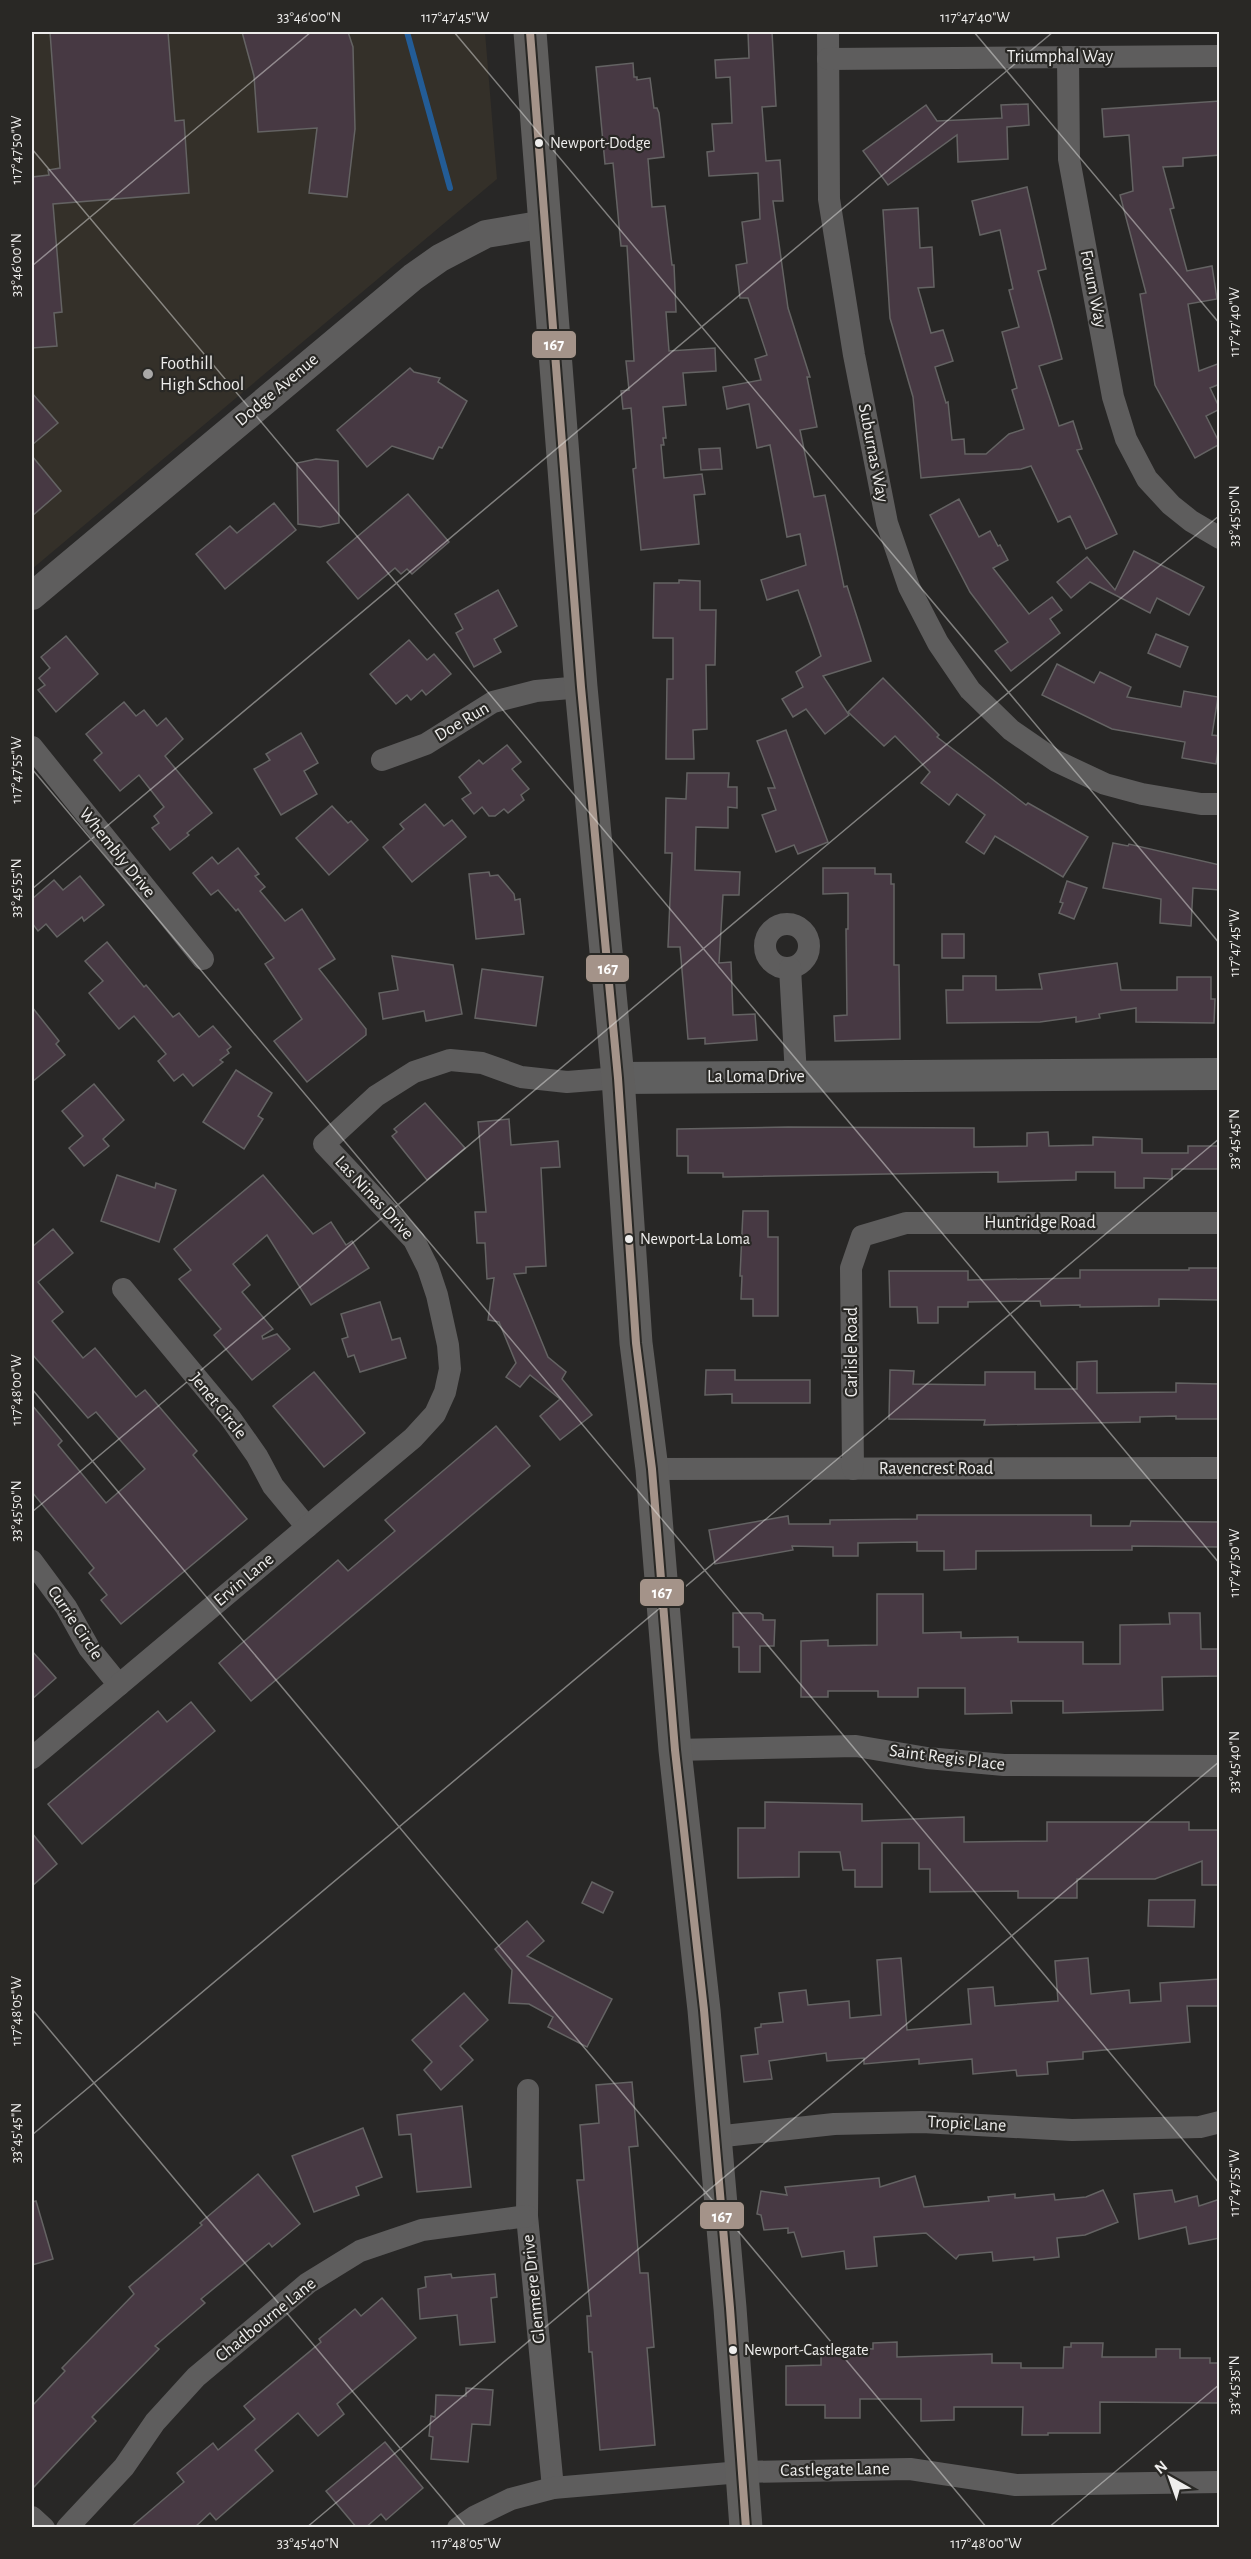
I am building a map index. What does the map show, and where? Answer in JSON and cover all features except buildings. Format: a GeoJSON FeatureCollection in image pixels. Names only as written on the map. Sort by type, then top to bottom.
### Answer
{"type":"FeatureCollection","features":[{"type":"Feature","properties":{"kind":"main road"},"geometry":{"type":"LineString","coordinates":[[530,32],[581,687],[618,1078],[636,1343],[652,1469],[675,1750],[704,2010],[746,2528]]}},
{"type":"Feature","properties":{"kind":"main road","name":"La Loma Drive"},"geometry":{"type":"LineString","coordinates":[[618,1078],[1220,1074]]}},
{"type":"Feature","properties":{"kind":"street","name":"Suburnas Way"},"geometry":{"type":"LineString","coordinates":[[828,32],[829,199],[854,355],[887,523],[909,587],[938,643],[970,690],[1011,730],[1056,761],[1105,784],[1142,794],[1201,804],[1220,804]]}},
{"type":"Feature","properties":{"kind":"street","name":"Triumphal Way"},"geometry":{"type":"LineString","coordinates":[[828,59],[1220,56]]}},
{"type":"Feature","properties":{"kind":"street","name":"Forum Way"},"geometry":{"type":"LineString","coordinates":[[1068,57],[1069,159],[1113,397],[1126,439],[1147,478],[1171,505],[1191,521],[1220,538]]}},
{"type":"Feature","properties":{"kind":"street","name":"Dodge Avenue"},"geometry":{"type":"LineString","coordinates":[[32,596],[413,276],[440,258],[486,234],[545,225]]}},
{"type":"Feature","properties":{"kind":"street","name":"Doe Run"},"geometry":{"type":"LineString","coordinates":[[382,760],[426,744],[493,702],[536,691],[581,687]]}},
{"type":"Feature","properties":{"kind":"street","name":"Whembly Drive"},"geometry":{"type":"LineString","coordinates":[[32,747],[204,959]]}},
{"type":"Feature","properties":{"kind":"street"},"geometry":{"type":"LineString","coordinates":[[790,968],[796,1077]]}},
{"type":"Feature","properties":{"kind":"street","name":"La Loma Drive"},"geometry":{"type":"LineString","coordinates":[[324,1144],[376,1096],[414,1072],[450,1060],[482,1063],[521,1077],[567,1082],[618,1078]]}},
{"type":"Feature","properties":{"kind":"street","name":"Las Ninas Drive"},"geometry":{"type":"LineString","coordinates":[[324,1144],[414,1240],[428,1268],[448,1345],[450,1369],[445,1392]]}},
{"type":"Feature","properties":{"kind":"street","name":"Huntridge Road"},"geometry":{"type":"LineString","coordinates":[[862,1236],[906,1223],[1220,1223]]}},
{"type":"Feature","properties":{"kind":"street","name":"Carlisle Road"},"geometry":{"type":"LineString","coordinates":[[853,1470],[851,1268],[862,1236]]}},
{"type":"Feature","properties":{"kind":"street","name":"Jenet Circle"},"geometry":{"type":"LineString","coordinates":[[123,1289],[231,1419],[257,1456],[273,1486],[307,1527]]}},
{"type":"Feature","properties":{"kind":"street","name":"Ervin Lane"},"geometry":{"type":"LineString","coordinates":[[32,1758],[413,1438],[435,1414],[445,1392]]}},
{"type":"Feature","properties":{"kind":"street","name":"Ravencrest Road"},"geometry":{"type":"LineString","coordinates":[[652,1469],[1220,1468]]}},
{"type":"Feature","properties":{"kind":"street","name":"Currie Circle"},"geometry":{"type":"LineString","coordinates":[[32,1561],[66,1607],[89,1648],[119,1685]]}},
{"type":"Feature","properties":{"kind":"street","name":"Saint Regis Place"},"geometry":{"type":"LineString","coordinates":[[675,1750],[856,1746],[927,1758],[1004,1765],[1220,1766]]}},
{"type":"Feature","properties":{"kind":"street","name":"Glenmere Drive"},"geometry":{"type":"LineString","coordinates":[[528,2090],[527,2216],[553,2488]]}},
{"type":"Feature","properties":{"kind":"street","name":"Tropic Lane"},"geometry":{"type":"LineString","coordinates":[[715,2137],[834,2124],[922,2122],[1072,2130],[1200,2127],[1220,2122]]}},
{"type":"Feature","properties":{"kind":"street","name":"Chadbourne Lane"},"geometry":{"type":"LineString","coordinates":[[68,2528],[124,2467],[155,2422],[196,2377],[308,2283],[360,2251],[422,2230],[527,2216]]}},
{"type":"Feature","properties":{"kind":"street","name":"Castlegate Lane"},"geometry":{"type":"LineString","coordinates":[[458,2528],[474,2517],[511,2499],[553,2488],[741,2472],[910,2469],[1016,2485],[1220,2482]]}},
{"type":"Feature","properties":{"kind":"street"},"geometry":{"type":"LineString","coordinates":[[32,2517],[44,2528]]}},
{"type":"Feature","properties":{"kind":"shaded area","name":"Foothill High School"},"geometry":{"type":"Polygon","coordinates":[[[32,32],[485,32],[497,179],[32,569],[32,32]]]}},
{"type":"Feature","properties":{"kind":"waterway"},"geometry":{"type":"LineString","coordinates":[[407,32],[450,188]]}},
{"type":"Feature","properties":{"kind":"transit line","name":"167"},"geometry":{"type":"LineString","coordinates":[[530,32],[581,687],[618,1078],[636,1343],[652,1469],[675,1750],[704,2010],[730,2308],[746,2528]]}},
{"type":"Feature","properties":{"kind":"place","name":"Newport-Dodge"},"geometry":{"type":"Point","coordinates":[539,143]}},
{"type":"Feature","properties":{"kind":"place","name":"Foothill High School"},"geometry":{"type":"Point","coordinates":[148,374]}},
{"type":"Feature","properties":{"kind":"place","name":"Newport-La Loma"},"geometry":{"type":"Point","coordinates":[629,1239]}},
{"type":"Feature","properties":{"kind":"place","name":"Newport-Castlegate"},"geometry":{"type":"Point","coordinates":[733,2350]}}]}
